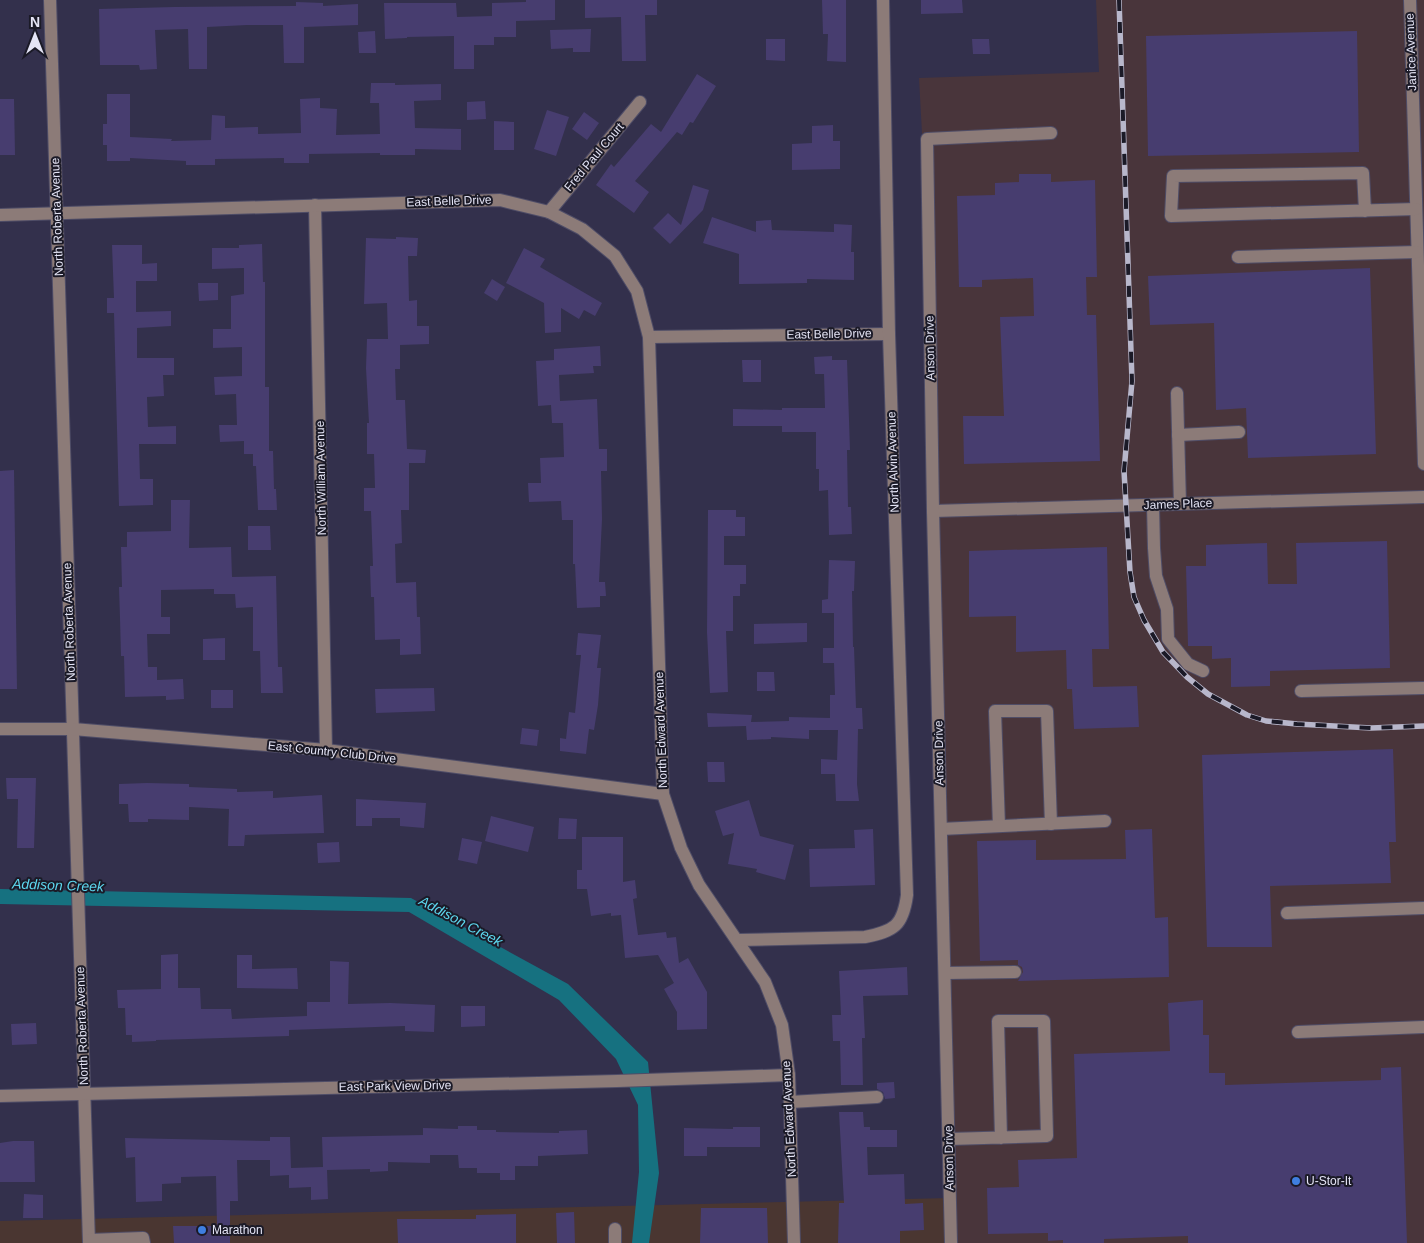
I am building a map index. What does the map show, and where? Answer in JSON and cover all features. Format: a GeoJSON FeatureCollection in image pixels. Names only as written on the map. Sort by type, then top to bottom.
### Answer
{"type":"FeatureCollection","features":[{"type":"Feature","properties":{"kind":"street","name":"North Roberta Avenue"},"geometry":{"type":"LineString","coordinates":[[50,0],[89,1242]]}},
{"type":"Feature","properties":{"kind":"street","name":"North Alvin Avenue"},"geometry":{"type":"LineString","coordinates":[[738,940],[865,937],[885,933],[900,922],[905,910],[907,895],[889,334],[883,0]]}},
{"type":"Feature","properties":{"kind":"street","name":"Janice Avenue"},"geometry":{"type":"LineString","coordinates":[[1410,0],[1418,104],[1418,252],[1424,464]]}},
{"type":"Feature","properties":{"kind":"street","name":"Fred Paul Court"},"geometry":{"type":"LineString","coordinates":[[549,212],[640,102]]}},
{"type":"Feature","properties":{"kind":"street","name":"Anson Drive"},"geometry":{"type":"LineString","coordinates":[[951,1243],[933,511],[927,139],[1051,133]]}},
{"type":"Feature","properties":{"kind":"street"},"geometry":{"type":"LineString","coordinates":[[1365,211],[1363,173],[1173,176],[1171,216],[1365,211],[1419,204]]}},
{"type":"Feature","properties":{"kind":"street","name":"East Belle Drive"},"geometry":{"type":"LineString","coordinates":[[0,215],[500,200],[549,212],[582,229],[615,256],[637,291],[649,336],[889,334]]}},
{"type":"Feature","properties":{"kind":"street","name":"North William Avenue"},"geometry":{"type":"LineString","coordinates":[[316,205],[326,750]]}},
{"type":"Feature","properties":{"kind":"street"},"geometry":{"type":"LineString","coordinates":[[1238,257],[1418,252]]}},
{"type":"Feature","properties":{"kind":"street","name":"North Edward Avenue"},"geometry":{"type":"LineString","coordinates":[[649,336],[663,794],[680,848],[699,885],[765,982],[782,1026],[789,1075],[794,1243]]}},
{"type":"Feature","properties":{"kind":"street"},"geometry":{"type":"LineString","coordinates":[[1177,393],[1180,504]]}},
{"type":"Feature","properties":{"kind":"street"},"geometry":{"type":"LineString","coordinates":[[1178,434],[1238,432]]}},
{"type":"Feature","properties":{"kind":"street","name":"James Place"},"geometry":{"type":"LineString","coordinates":[[933,511],[1424,497]]}},
{"type":"Feature","properties":{"kind":"street"},"geometry":{"type":"LineString","coordinates":[[1153,505],[1156,576],[1167,609],[1168,639],[1188,664],[1203,671]]}},
{"type":"Feature","properties":{"kind":"street"},"geometry":{"type":"LineString","coordinates":[[1301,691],[1424,688]]}},
{"type":"Feature","properties":{"kind":"street"},"geometry":{"type":"LineString","coordinates":[[999,826],[995,711],[1047,711],[1051,824]]}},
{"type":"Feature","properties":{"kind":"street","name":"East Country Club Drive"},"geometry":{"type":"LineString","coordinates":[[0,729],[73,729],[326,750],[663,794]]}},
{"type":"Feature","properties":{"kind":"street"},"geometry":{"type":"LineString","coordinates":[[941,829],[1105,822]]}},
{"type":"Feature","properties":{"kind":"street"},"geometry":{"type":"LineString","coordinates":[[1287,913],[1424,908]]}},
{"type":"Feature","properties":{"kind":"street"},"geometry":{"type":"LineString","coordinates":[[945,973],[1015,972]]}},
{"type":"Feature","properties":{"kind":"street"},"geometry":{"type":"LineString","coordinates":[[949,1139],[1001,1138],[1048,1136],[1044,1021],[998,1021],[1001,1138]]}},
{"type":"Feature","properties":{"kind":"street"},"geometry":{"type":"LineString","coordinates":[[1298,1032],[1424,1027]]}},
{"type":"Feature","properties":{"kind":"street","name":"East Park View Drive"},"geometry":{"type":"LineString","coordinates":[[0,1096],[84,1092],[617,1081],[789,1075]]}},
{"type":"Feature","properties":{"kind":"street"},"geometry":{"type":"LineString","coordinates":[[790,1102],[877,1097]]}},
{"type":"Feature","properties":{"kind":"street"},"geometry":{"type":"LineString","coordinates":[[615,1230],[615,1243]]}},
{"type":"Feature","properties":{"kind":"street"},"geometry":{"type":"LineString","coordinates":[[89,1242],[143,1238],[144,1243]]}},
{"type":"Feature","properties":{"kind":"shaded area"},"geometry":{"type":"Polygon","coordinates":[[[1096,0],[1424,0],[1424,1243],[951,1243],[929,263],[919,78],[1099,72],[1096,0]]]}},
{"type":"Feature","properties":{"kind":"shaded area"},"geometry":{"type":"Polygon","coordinates":[[[0,889],[411,898],[568,984],[648,1062],[659,1173],[649,1243],[632,1243],[639,1172],[638,1105],[616,1059],[559,1000],[409,912],[0,904],[0,889]]]}},
{"type":"Feature","properties":{"kind":"shaded area"},"geometry":{"type":"Polygon","coordinates":[[[950,1198],[951,1243],[0,1243],[0,1221],[950,1198]]]}},
{"type":"Feature","properties":{"kind":"building"},"geometry":{"type":"Polygon","coordinates":[[[526,0],[555,0],[555,20],[516,21],[516,37],[494,37],[494,45],[474,45],[474,69],[454,69],[454,36],[385,39],[384,3],[456,3],[457,17],[492,16],[492,3],[526,2],[526,0]]]}},
{"type":"Feature","properties":{"kind":"building"},"geometry":{"type":"Polygon","coordinates":[[[585,0],[657,0],[657,15],[645,15],[646,61],[622,61],[621,17],[585,18],[585,0]]]}},
{"type":"Feature","properties":{"kind":"building"},"geometry":{"type":"Polygon","coordinates":[[[822,0],[846,0],[846,62],[827,61],[828,34],[823,34],[822,0]]]}},
{"type":"Feature","properties":{"kind":"building"},"geometry":{"type":"Polygon","coordinates":[[[921,0],[962,0],[963,13],[921,14],[921,0]]]}},
{"type":"Feature","properties":{"kind":"building"},"geometry":{"type":"Polygon","coordinates":[[[296,2],[323,3],[323,6],[358,4],[358,25],[304,27],[304,63],[284,63],[283,25],[247,25],[207,27],[207,69],[189,69],[188,29],[155,30],[157,69],[140,70],[139,65],[100,65],[99,9],[296,6],[296,2]]]}},
{"type":"Feature","properties":{"kind":"building"},"geometry":{"type":"Polygon","coordinates":[[[591,29],[590,52],[573,52],[573,48],[551,49],[550,30],[591,29]]]}},
{"type":"Feature","properties":{"kind":"building"},"geometry":{"type":"Polygon","coordinates":[[[375,31],[376,53],[359,53],[358,32],[375,31]]]}},
{"type":"Feature","properties":{"kind":"building"},"geometry":{"type":"Polygon","coordinates":[[[1357,31],[1359,152],[1148,156],[1146,36],[1357,31]]]}},
{"type":"Feature","properties":{"kind":"building"},"geometry":{"type":"Polygon","coordinates":[[[766,39],[785,39],[785,61],[766,60],[766,39]]]}},
{"type":"Feature","properties":{"kind":"building"},"geometry":{"type":"Polygon","coordinates":[[[972,39],[989,39],[990,54],[973,54],[972,39]]]}},
{"type":"Feature","properties":{"kind":"building"},"geometry":{"type":"Polygon","coordinates":[[[697,74],[716,86],[693,123],[690,122],[682,135],[677,132],[635,181],[649,192],[634,213],[596,185],[611,164],[614,167],[651,124],[661,132],[697,74]]]}},
{"type":"Feature","properties":{"kind":"building"},"geometry":{"type":"Polygon","coordinates":[[[371,83],[395,83],[395,85],[441,84],[441,100],[414,101],[415,128],[461,129],[461,150],[415,149],[415,155],[380,155],[380,153],[309,154],[309,163],[284,163],[284,158],[215,159],[215,165],[186,165],[186,161],[130,158],[130,161],[107,161],[107,145],[103,145],[103,124],[107,124],[107,94],[130,94],[130,137],[172,139],[171,141],[211,140],[212,115],[225,116],[225,128],[258,127],[258,134],[301,133],[300,99],[320,98],[320,108],[337,109],[336,135],[380,134],[379,103],[370,103],[371,83]]]}},
{"type":"Feature","properties":{"kind":"building"},"geometry":{"type":"Polygon","coordinates":[[[0,99],[14,99],[15,155],[0,155],[0,99]]]}},
{"type":"Feature","properties":{"kind":"building"},"geometry":{"type":"Polygon","coordinates":[[[485,101],[486,119],[467,120],[467,102],[485,101]]]}},
{"type":"Feature","properties":{"kind":"building"},"geometry":{"type":"Polygon","coordinates":[[[547,110],[569,117],[556,156],[534,149],[547,110]]]}},
{"type":"Feature","properties":{"kind":"building"},"geometry":{"type":"Polygon","coordinates":[[[584,112],[599,123],[587,140],[572,129],[584,112]]]}},
{"type":"Feature","properties":{"kind":"building"},"geometry":{"type":"Polygon","coordinates":[[[494,121],[514,122],[514,150],[494,150],[494,121]]]}},
{"type":"Feature","properties":{"kind":"building"},"geometry":{"type":"Polygon","coordinates":[[[833,125],[833,141],[840,141],[840,169],[792,170],[792,144],[812,143],[812,126],[833,125]]]}},
{"type":"Feature","properties":{"kind":"building"},"geometry":{"type":"Polygon","coordinates":[[[1019,174],[1051,174],[1051,182],[1095,180],[1097,277],[1086,277],[1087,315],[1096,315],[1100,461],[964,464],[963,416],[1004,416],[1000,317],[1034,316],[1033,278],[982,280],[982,287],[959,287],[957,196],[995,195],[995,183],[1019,182],[1019,174]]]}},
{"type":"Feature","properties":{"kind":"building"},"geometry":{"type":"Polygon","coordinates":[[[693,185],[709,190],[703,210],[670,244],[653,228],[668,213],[681,225],[693,185]]]}},
{"type":"Feature","properties":{"kind":"building"},"geometry":{"type":"Polygon","coordinates":[[[712,217],[756,232],[756,221],[771,220],[772,230],[834,232],[834,224],[852,225],[851,252],[854,252],[854,280],[807,279],[807,283],[739,284],[739,254],[703,243],[712,217]]]}},
{"type":"Feature","properties":{"kind":"building"},"geometry":{"type":"Polygon","coordinates":[[[396,237],[418,238],[417,256],[408,256],[409,301],[417,300],[417,326],[429,326],[429,344],[400,345],[400,369],[395,369],[396,400],[405,400],[407,449],[426,450],[425,463],[409,463],[409,510],[401,510],[402,543],[395,544],[396,583],[416,582],[417,617],[420,617],[421,654],[400,655],[400,639],[375,640],[374,597],[371,597],[370,566],[373,566],[371,511],[364,511],[364,488],[375,488],[374,454],[367,454],[367,423],[369,423],[366,368],[367,339],[388,339],[387,303],[364,304],[366,238],[396,239],[396,237]]]}},
{"type":"Feature","properties":{"kind":"building"},"geometry":{"type":"Polygon","coordinates":[[[262,244],[263,282],[265,282],[265,387],[269,387],[269,451],[273,451],[274,489],[276,489],[277,510],[258,510],[256,466],[253,466],[253,454],[244,454],[244,441],[220,442],[219,425],[237,425],[236,394],[215,395],[214,377],[242,376],[242,347],[213,348],[213,329],[231,329],[231,296],[244,294],[244,268],[212,269],[212,248],[239,248],[239,245],[262,244]]]}},
{"type":"Feature","properties":{"kind":"building"},"geometry":{"type":"Polygon","coordinates":[[[112,245],[142,245],[142,264],[157,263],[157,281],[136,281],[136,312],[171,311],[171,326],[137,328],[137,358],[174,358],[174,375],[163,375],[164,396],[147,397],[148,427],[176,426],[176,444],[139,444],[140,479],[153,479],[153,505],[119,506],[114,313],[107,313],[107,298],[114,298],[112,245]]]}},
{"type":"Feature","properties":{"kind":"building"},"geometry":{"type":"Polygon","coordinates":[[[524,248],[545,259],[540,267],[602,303],[595,316],[584,310],[579,319],[561,308],[561,332],[545,333],[544,303],[506,283],[524,248]]]}},
{"type":"Feature","properties":{"kind":"building"},"geometry":{"type":"Polygon","coordinates":[[[1370,268],[1376,454],[1248,458],[1246,408],[1216,410],[1214,323],[1150,325],[1148,276],[1370,268]]]}},
{"type":"Feature","properties":{"kind":"building"},"geometry":{"type":"Polygon","coordinates":[[[492,279],[505,287],[497,301],[484,293],[492,279]]]}},
{"type":"Feature","properties":{"kind":"building"},"geometry":{"type":"Polygon","coordinates":[[[198,283],[218,283],[218,300],[199,301],[198,283]]]}},
{"type":"Feature","properties":{"kind":"building"},"geometry":{"type":"Polygon","coordinates":[[[600,346],[601,366],[593,366],[594,373],[559,375],[560,401],[597,399],[599,449],[607,449],[607,471],[601,471],[602,519],[599,582],[605,582],[606,596],[600,596],[600,607],[577,608],[575,564],[573,564],[573,520],[562,520],[561,501],[529,502],[528,483],[541,483],[540,458],[564,457],[563,423],[552,423],[551,405],[538,406],[536,361],[554,360],[554,349],[600,346]]]}},
{"type":"Feature","properties":{"kind":"building"},"geometry":{"type":"Polygon","coordinates":[[[832,356],[832,360],[847,360],[850,450],[847,450],[848,507],[851,507],[852,534],[829,535],[828,490],[819,491],[819,469],[816,469],[816,432],[782,432],[782,426],[733,426],[733,409],[782,410],[782,408],[825,408],[824,374],[815,374],[814,357],[832,356]]]}},
{"type":"Feature","properties":{"kind":"building"},"geometry":{"type":"Polygon","coordinates":[[[742,360],[761,360],[761,382],[743,382],[742,360]]]}},
{"type":"Feature","properties":{"kind":"building"},"geometry":{"type":"Polygon","coordinates":[[[14,470],[17,689],[0,689],[0,471],[14,470]]]}},
{"type":"Feature","properties":{"kind":"building"},"geometry":{"type":"Polygon","coordinates":[[[171,500],[190,500],[189,548],[231,547],[232,577],[276,576],[278,667],[282,667],[283,693],[261,693],[260,651],[253,651],[253,607],[236,608],[235,594],[214,594],[214,589],[161,590],[161,617],[170,617],[170,634],[147,634],[148,667],[157,667],[157,680],[183,679],[184,699],[166,700],[166,696],[125,697],[124,656],[121,656],[119,587],[122,587],[121,547],[127,547],[127,532],[171,531],[171,500]]]}},
{"type":"Feature","properties":{"kind":"building"},"geometry":{"type":"Polygon","coordinates":[[[708,510],[736,510],[736,517],[745,517],[745,536],[724,536],[724,565],[746,565],[746,584],[740,584],[740,596],[733,596],[733,631],[726,631],[728,692],[710,693],[707,632],[708,510]]]}},
{"type":"Feature","properties":{"kind":"building"},"geometry":{"type":"Polygon","coordinates":[[[248,526],[270,526],[271,550],[248,550],[248,526]]]}},
{"type":"Feature","properties":{"kind":"building"},"geometry":{"type":"Polygon","coordinates":[[[1387,541],[1390,668],[1270,671],[1270,686],[1231,687],[1231,658],[1212,659],[1212,646],[1188,646],[1186,566],[1206,566],[1206,545],[1267,543],[1268,584],[1297,584],[1296,543],[1387,541]]]}},
{"type":"Feature","properties":{"kind":"building"},"geometry":{"type":"Polygon","coordinates":[[[1107,547],[1109,649],[1092,649],[1093,687],[1137,686],[1139,727],[1074,729],[1072,689],[1067,689],[1066,650],[1016,652],[1016,616],[969,617],[969,551],[1107,547]]]}},
{"type":"Feature","properties":{"kind":"building"},"geometry":{"type":"Polygon","coordinates":[[[829,560],[855,561],[854,591],[852,591],[853,647],[856,708],[862,708],[863,729],[858,729],[857,784],[859,801],[836,801],[835,774],[821,774],[821,759],[837,760],[838,730],[809,730],[809,739],[771,737],[771,739],[747,740],[746,726],[708,727],[707,713],[752,715],[751,722],[789,721],[789,717],[830,718],[830,695],[835,695],[834,663],[823,663],[823,648],[834,648],[834,613],[822,613],[822,600],[828,599],[829,560]]]}},
{"type":"Feature","properties":{"kind":"building"},"geometry":{"type":"Polygon","coordinates":[[[807,623],[807,642],[754,644],[754,624],[807,623]]]}},
{"type":"Feature","properties":{"kind":"building"},"geometry":{"type":"Polygon","coordinates":[[[578,633],[601,635],[597,668],[601,668],[598,705],[594,730],[589,729],[586,754],[560,751],[560,738],[566,739],[569,712],[575,713],[581,655],[576,655],[578,633]]]}},
{"type":"Feature","properties":{"kind":"building"},"geometry":{"type":"Polygon","coordinates":[[[225,638],[225,660],[203,660],[203,639],[225,638]]]}},
{"type":"Feature","properties":{"kind":"building"},"geometry":{"type":"Polygon","coordinates":[[[757,672],[774,672],[775,691],[757,691],[757,672]]]}},
{"type":"Feature","properties":{"kind":"building"},"geometry":{"type":"Polygon","coordinates":[[[434,688],[435,711],[376,713],[375,689],[434,688]]]}},
{"type":"Feature","properties":{"kind":"building"},"geometry":{"type":"Polygon","coordinates":[[[211,690],[233,690],[233,708],[211,708],[211,690]]]}},
{"type":"Feature","properties":{"kind":"building"},"geometry":{"type":"Polygon","coordinates":[[[522,728],[539,730],[537,746],[520,744],[522,728]]]}},
{"type":"Feature","properties":{"kind":"building"},"geometry":{"type":"Polygon","coordinates":[[[1393,749],[1396,842],[1389,842],[1391,883],[1270,886],[1272,947],[1207,947],[1202,755],[1393,749]]]}},
{"type":"Feature","properties":{"kind":"building"},"geometry":{"type":"Polygon","coordinates":[[[707,762],[724,762],[725,782],[708,782],[707,762]]]}},
{"type":"Feature","properties":{"kind":"building"},"geometry":{"type":"Polygon","coordinates":[[[6,778],[36,778],[34,848],[17,848],[18,799],[7,799],[6,778]]]}},
{"type":"Feature","properties":{"kind":"building"},"geometry":{"type":"Polygon","coordinates":[[[119,784],[189,784],[189,787],[237,789],[237,792],[273,791],[273,798],[322,795],[324,833],[245,835],[244,846],[228,846],[229,809],[189,807],[189,820],[148,819],[148,822],[129,822],[128,804],[119,804],[119,784]]]}},
{"type":"Feature","properties":{"kind":"building"},"geometry":{"type":"Polygon","coordinates":[[[356,799],[426,803],[424,828],[400,826],[400,818],[372,818],[372,826],[356,826],[356,799]]]}},
{"type":"Feature","properties":{"kind":"building"},"geometry":{"type":"Polygon","coordinates":[[[749,800],[760,836],[794,845],[785,880],[756,872],[757,869],[728,864],[734,833],[723,836],[715,811],[749,800]]]}},
{"type":"Feature","properties":{"kind":"building"},"geometry":{"type":"Polygon","coordinates":[[[491,816],[534,827],[528,852],[485,841],[491,816]]]}},
{"type":"Feature","properties":{"kind":"building"},"geometry":{"type":"Polygon","coordinates":[[[559,818],[577,819],[576,839],[558,839],[559,818]]]}},
{"type":"Feature","properties":{"kind":"building"},"geometry":{"type":"Polygon","coordinates":[[[873,829],[875,885],[810,887],[809,849],[855,848],[854,830],[873,829]]]}},
{"type":"Feature","properties":{"kind":"building"},"geometry":{"type":"Polygon","coordinates":[[[1152,829],[1155,918],[1168,917],[1169,977],[1018,981],[1023,972],[1022,967],[1018,965],[1018,960],[980,961],[977,841],[1036,840],[1036,860],[1126,859],[1125,830],[1152,829]]]}},
{"type":"Feature","properties":{"kind":"building"},"geometry":{"type":"Polygon","coordinates":[[[582,837],[623,837],[623,882],[635,880],[637,898],[633,899],[638,935],[666,932],[667,938],[676,937],[679,963],[688,958],[707,992],[707,1029],[677,1030],[677,1012],[664,989],[674,983],[658,955],[625,958],[621,915],[611,916],[611,913],[591,916],[587,889],[577,889],[577,870],[582,870],[582,837]]]}},
{"type":"Feature","properties":{"kind":"building"},"geometry":{"type":"Polygon","coordinates":[[[462,838],[482,842],[477,864],[458,860],[462,838]]]}},
{"type":"Feature","properties":{"kind":"building"},"geometry":{"type":"Polygon","coordinates":[[[339,842],[340,862],[318,863],[317,843],[339,842]]]}},
{"type":"Feature","properties":{"kind":"building"},"geometry":{"type":"Polygon","coordinates":[[[178,954],[178,988],[200,988],[201,1009],[231,1009],[232,1019],[307,1016],[307,1002],[330,1002],[330,961],[349,962],[348,1004],[435,1005],[434,1032],[405,1031],[405,1026],[289,1030],[289,1036],[132,1042],[132,1035],[126,1035],[125,1008],[118,1008],[117,990],[161,989],[161,955],[178,954]]]}},
{"type":"Feature","properties":{"kind":"building"},"geometry":{"type":"Polygon","coordinates":[[[237,955],[252,955],[252,969],[297,968],[298,989],[237,988],[237,955]]]}},
{"type":"Feature","properties":{"kind":"building"},"geometry":{"type":"Polygon","coordinates":[[[907,967],[908,995],[863,996],[865,1038],[862,1038],[863,1085],[841,1085],[840,1041],[833,1041],[832,1015],[841,1015],[839,971],[907,967]]]}},
{"type":"Feature","properties":{"kind":"building","name":"U-Stor-It"},"geometry":{"type":"Polygon","coordinates":[[[1203,1000],[1203,1035],[1209,1035],[1209,1073],[1225,1073],[1225,1085],[1381,1080],[1381,1068],[1401,1067],[1407,1243],[1188,1243],[1188,1236],[1104,1239],[1104,1243],[1063,1243],[1063,1240],[1048,1241],[1048,1233],[988,1234],[987,1188],[1019,1187],[1018,1160],[1077,1158],[1074,1054],[1170,1051],[1168,1003],[1203,1000]]]}},
{"type":"Feature","properties":{"kind":"building"},"geometry":{"type":"Polygon","coordinates":[[[461,1006],[485,1006],[485,1026],[461,1027],[461,1006]]]}},
{"type":"Feature","properties":{"kind":"building"},"geometry":{"type":"Polygon","coordinates":[[[36,1023],[37,1044],[12,1045],[11,1024],[36,1023]]]}},
{"type":"Feature","properties":{"kind":"building"},"geometry":{"type":"Polygon","coordinates":[[[894,1082],[895,1098],[885,1099],[883,1092],[877,1089],[877,1083],[894,1082]]]}},
{"type":"Feature","properties":{"kind":"building"},"geometry":{"type":"Polygon","coordinates":[[[839,1112],[863,1112],[864,1127],[870,1127],[870,1130],[897,1130],[897,1147],[867,1147],[868,1175],[904,1174],[905,1204],[923,1203],[924,1230],[900,1231],[900,1243],[838,1243],[839,1203],[844,1203],[839,1112]]]}},
{"type":"Feature","properties":{"kind":"building"},"geometry":{"type":"Polygon","coordinates":[[[458,1126],[477,1126],[477,1130],[496,1130],[496,1132],[559,1133],[559,1131],[587,1130],[588,1154],[538,1156],[538,1166],[515,1166],[515,1180],[500,1180],[500,1173],[477,1173],[477,1168],[459,1168],[458,1155],[430,1155],[430,1163],[388,1162],[388,1171],[370,1172],[370,1169],[327,1170],[328,1199],[311,1200],[311,1187],[289,1188],[289,1175],[270,1176],[270,1160],[237,1160],[238,1201],[230,1201],[230,1243],[174,1243],[173,1226],[217,1226],[216,1176],[181,1177],[181,1183],[162,1184],[162,1201],[136,1202],[135,1157],[126,1158],[125,1138],[270,1141],[270,1137],[290,1137],[291,1168],[323,1167],[322,1137],[423,1135],[423,1128],[458,1129],[458,1126]]]}},
{"type":"Feature","properties":{"kind":"building"},"geometry":{"type":"Polygon","coordinates":[[[733,1127],[760,1127],[760,1147],[707,1147],[707,1156],[684,1156],[684,1128],[733,1129],[733,1127]]]}},
{"type":"Feature","properties":{"kind":"building"},"geometry":{"type":"Polygon","coordinates":[[[34,1141],[35,1182],[0,1182],[0,1143],[34,1141]]]}},
{"type":"Feature","properties":{"kind":"building"},"geometry":{"type":"Polygon","coordinates":[[[24,1194],[43,1195],[43,1218],[23,1218],[24,1194]]]}},
{"type":"Feature","properties":{"kind":"building"},"geometry":{"type":"Polygon","coordinates":[[[701,1208],[767,1208],[768,1243],[700,1243],[701,1208]]]}},
{"type":"Feature","properties":{"kind":"building"},"geometry":{"type":"Polygon","coordinates":[[[574,1212],[575,1243],[557,1243],[556,1213],[574,1212]]]}},
{"type":"Feature","properties":{"kind":"building"},"geometry":{"type":"Polygon","coordinates":[[[516,1214],[516,1243],[398,1243],[397,1219],[476,1219],[476,1215],[516,1214]]]}},
{"type":"Feature","properties":{"kind":"railway"},"geometry":{"type":"LineString","coordinates":[[1119,0],[1132,381],[1124,471],[1130,572],[1134,597],[1144,620],[1163,652],[1187,677],[1208,694],[1247,715],[1266,721],[1297,724],[1371,728],[1424,726]]}},
{"type":"Feature","properties":{"kind":"place","name":"U-Stor-It"},"geometry":{"type":"Point","coordinates":[1296,1181]}},
{"type":"Feature","properties":{"kind":"place","name":"Marathon"},"geometry":{"type":"Point","coordinates":[202,1230]}},
{"type":"Feature","properties":{"kind":"water label","name":"Addison Creek"},"geometry":{"type":"Point","coordinates":[58,885]}},
{"type":"Feature","properties":{"kind":"water label","name":"Addison Creek"},"geometry":{"type":"Point","coordinates":[461,921]}}]}
